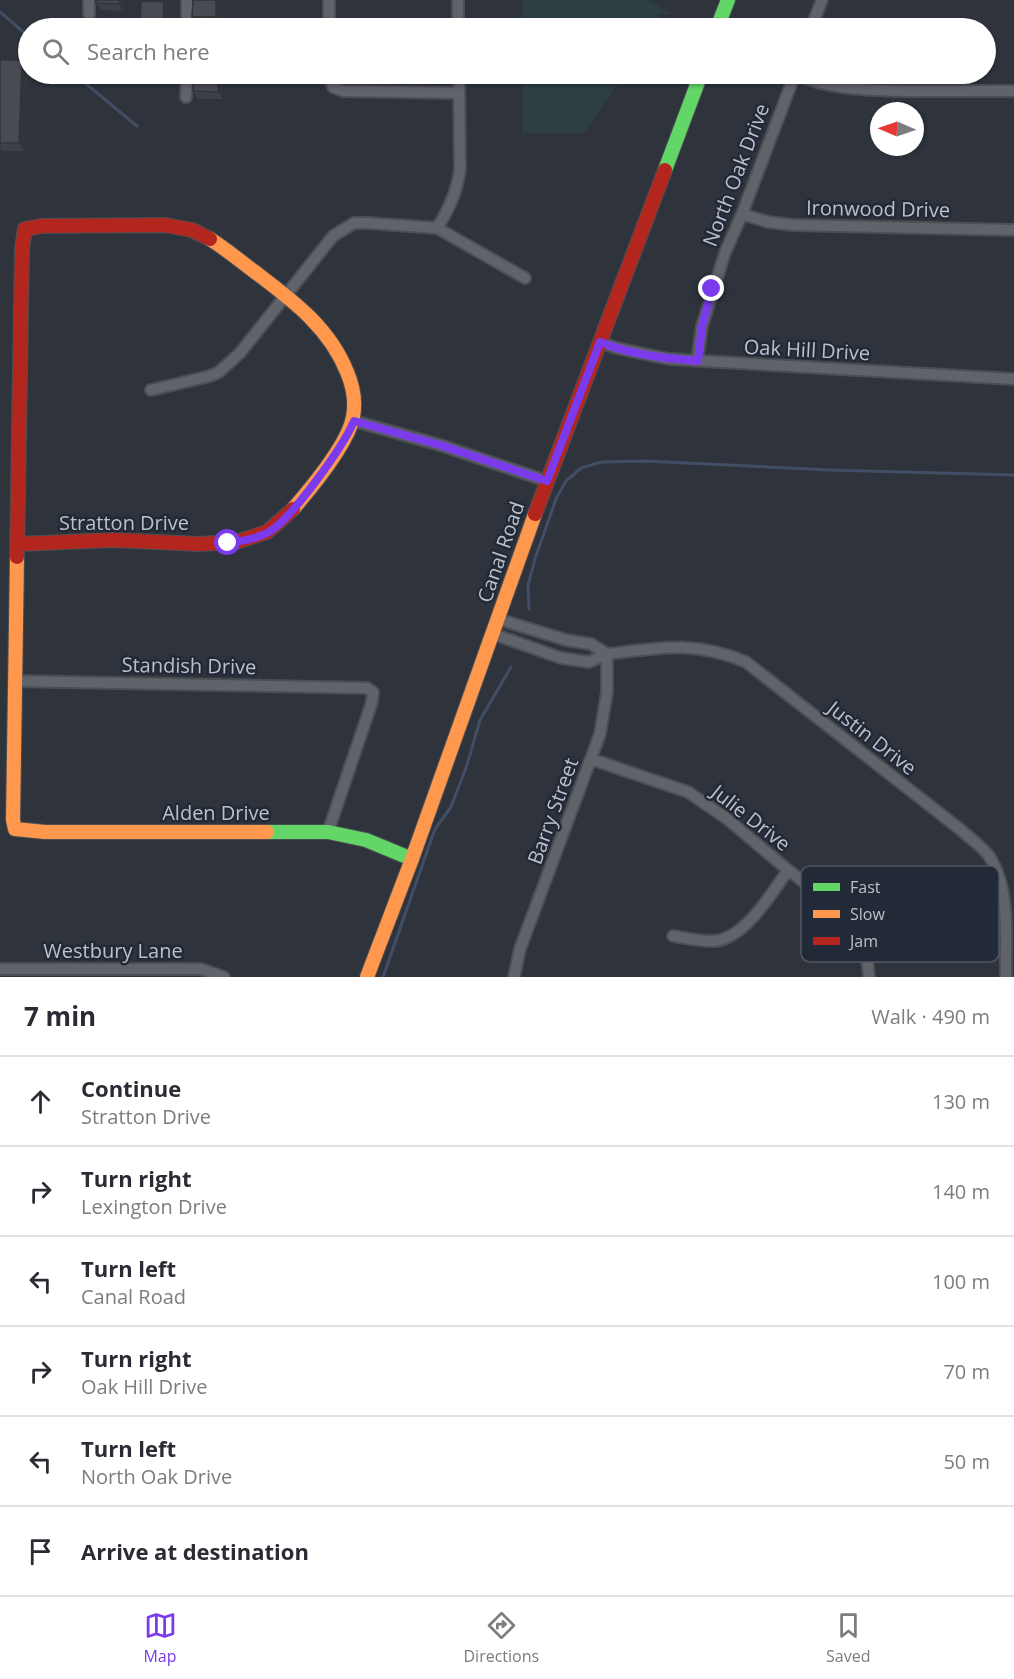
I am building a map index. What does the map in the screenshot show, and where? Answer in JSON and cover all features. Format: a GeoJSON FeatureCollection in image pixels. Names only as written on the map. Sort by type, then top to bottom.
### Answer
{"type":"FeatureCollection","features":[{"type":"Feature","properties":{"kind":"street"},"geometry":{"type":"LineString","coordinates":[[89,0],[89,14]]}},
{"type":"Feature","properties":{"kind":"street"},"geometry":{"type":"LineString","coordinates":[[187,0],[187,18]]}},
{"type":"Feature","properties":{"kind":"street"},"geometry":{"type":"LineString","coordinates":[[329,0],[329,18]]}},
{"type":"Feature","properties":{"kind":"street"},"geometry":{"type":"LineString","coordinates":[[458,0],[458,18]]}},
{"type":"Feature","properties":{"kind":"street"},"geometry":{"type":"LineString","coordinates":[[721,18],[728,0]]}},
{"type":"Feature","properties":{"kind":"street"},"geometry":{"type":"LineString","coordinates":[[815,18],[822,0]]}},
{"type":"Feature","properties":{"kind":"street"},"geometry":{"type":"LineString","coordinates":[[186,97],[187,84]]}},
{"type":"Feature","properties":{"kind":"street"},"geometry":{"type":"LineString","coordinates":[[332,84],[333,87],[343,91],[459,93]]}},
{"type":"Feature","properties":{"kind":"street"},"geometry":{"type":"LineString","coordinates":[[437,228],[450,208],[458,183],[460,169],[459,84]]}},
{"type":"Feature","properties":{"kind":"street","name":"Canal Road"},"geometry":{"type":"LineString","coordinates":[[367,977],[412,859],[547,481],[696,84]]}},
{"type":"Feature","properties":{"kind":"street","name":"North Oak Drive"},"geometry":{"type":"LineString","coordinates":[[698,361],[702,326],[712,289],[791,84]]}},
{"type":"Feature","properties":{"kind":"street"},"geometry":{"type":"LineString","coordinates":[[821,84],[869,90],[1014,91]]}},
{"type":"Feature","properties":{"kind":"street","name":"Ironwood Drive"},"geometry":{"type":"LineString","coordinates":[[742,214],[768,222],[793,225],[1014,230]]}},
{"type":"Feature","properties":{"kind":"street"},"geometry":{"type":"LineString","coordinates":[[151,390],[219,372],[240,353],[333,236],[354,223],[437,228],[525,278]]}},
{"type":"Feature","properties":{"kind":"street"},"geometry":{"type":"LineString","coordinates":[[15,681],[22,261],[25,229],[41,226],[149,225],[191,230],[214,243],[287,296],[319,323],[344,360],[355,396],[354,421],[440,445],[547,481]]}},
{"type":"Feature","properties":{"kind":"street","name":"Oak Hill Drive"},"geometry":{"type":"LineString","coordinates":[[600,342],[648,356],[698,361],[1014,379]]}},
{"type":"Feature","properties":{"kind":"street","name":"Stratton Drive"},"geometry":{"type":"LineString","coordinates":[[18,544],[128,540],[228,543],[256,538],[283,521],[343,442],[354,421]]}},
{"type":"Feature","properties":{"kind":"street"},"geometry":{"type":"LineString","coordinates":[[498,619],[566,640],[591,644],[607,654]]}},
{"type":"Feature","properties":{"kind":"street"},"geometry":{"type":"LineString","coordinates":[[523,645],[528,628]]}},
{"type":"Feature","properties":{"kind":"street","name":"Justin Drive"},"geometry":{"type":"LineString","coordinates":[[493,634],[561,658],[589,662],[607,654],[648,648],[708,649],[746,662],[961,830],[990,857],[994,866]]}},
{"type":"Feature","properties":{"kind":"street","name":"Barry Street"},"geometry":{"type":"LineString","coordinates":[[514,977],[520,949],[600,734],[608,675],[607,654]]}},
{"type":"Feature","properties":{"kind":"street","name":"Standish Drive"},"geometry":{"type":"LineString","coordinates":[[15,681],[363,686],[372,692],[372,702],[328,832]]}},
{"type":"Feature","properties":{"kind":"street","name":"Alden Drive"},"geometry":{"type":"LineString","coordinates":[[15,681],[12,799],[15,829],[45,832],[328,832],[375,843],[412,859]]}},
{"type":"Feature","properties":{"kind":"street","name":"Julie Drive"},"geometry":{"type":"LineString","coordinates":[[591,759],[688,792],[726,818],[801,880]]}},
{"type":"Feature","properties":{"kind":"street"},"geometry":{"type":"LineString","coordinates":[[673,936],[716,941],[736,933],[746,925],[788,870]]}},
{"type":"Feature","properties":{"kind":"street","name":"Justin Drive"},"geometry":{"type":"LineString","coordinates":[[999,878],[1004,904],[1006,977]]}},
{"type":"Feature","properties":{"kind":"street","name":"Julie Drive"},"geometry":{"type":"LineString","coordinates":[[867,962],[869,977]]}},
{"type":"Feature","properties":{"kind":"street","name":"Westbury Lane"},"geometry":{"type":"LineString","coordinates":[[0,969],[49,973],[201,969],[224,977]]}},
{"type":"Feature","properties":{"kind":"shaded area"},"geometry":{"type":"Polygon","coordinates":[[[522,0],[647,0],[674,14],[659,14],[658,18],[522,18],[522,0]]]}},
{"type":"Feature","properties":{"kind":"shaded area"},"geometry":{"type":"Polygon","coordinates":[[[522,84],[618,84],[584,133],[522,133],[522,84]]]}},
{"type":"Feature","properties":{"kind":"building"},"geometry":{"type":"Polygon","coordinates":[[[96,0],[119,0],[119,4],[96,3],[96,0]]]}},
{"type":"Feature","properties":{"kind":"building"},"geometry":{"type":"Polygon","coordinates":[[[193,0],[216,0],[216,17],[192,17],[193,0]]]}},
{"type":"Feature","properties":{"kind":"building"},"geometry":{"type":"Polygon","coordinates":[[[141,1],[164,2],[163,18],[140,18],[141,1]]]}},
{"type":"Feature","properties":{"kind":"building"},"geometry":{"type":"Polygon","coordinates":[[[0,60],[18,60],[18,84],[21,84],[19,143],[0,143],[0,60]]]}},
{"type":"Feature","properties":{"kind":"building"},"geometry":{"type":"Polygon","coordinates":[[[193,84],[218,84],[218,92],[193,91],[193,84]]]}},
{"type":"Feature","properties":{"kind":"waterway"},"geometry":{"type":"LineString","coordinates":[[0,12],[18,27]]}},
{"type":"Feature","properties":{"kind":"waterway"},"geometry":{"type":"LineString","coordinates":[[86,84],[137,126]]}},
{"type":"Feature","properties":{"kind":"waterway"},"geometry":{"type":"LineString","coordinates":[[529,609],[528,585],[556,499],[566,481],[581,468],[602,462],[645,461],[829,470],[1014,475]]}},
{"type":"Feature","properties":{"kind":"waterway"},"geometry":{"type":"LineString","coordinates":[[383,977],[435,829],[451,807],[467,765],[480,720],[511,667]]}},
{"type":"Feature","properties":{"kind":"traffic: fast"},"geometry":{"type":"LineString","coordinates":[[721,18],[728,0]]}},
{"type":"Feature","properties":{"kind":"traffic: fast"},"geometry":{"type":"LineString","coordinates":[[665,170],[697,84]]}},
{"type":"Feature","properties":{"kind":"traffic: fast"},"geometry":{"type":"LineString","coordinates":[[267,832],[328,832],[366,840],[412,859]]}},
{"type":"Feature","properties":{"kind":"traffic: slow"},"geometry":{"type":"LineString","coordinates":[[210,239],[282,293],[320,328],[339,356],[351,383],[354,405],[350,428],[328,465],[293,509]]}},
{"type":"Feature","properties":{"kind":"traffic: slow"},"geometry":{"type":"LineString","coordinates":[[367,977],[412,859],[535,514]]}},
{"type":"Feature","properties":{"kind":"traffic: slow"},"geometry":{"type":"LineString","coordinates":[[17,557],[13,820],[15,829],[45,832],[267,832]]}},
{"type":"Feature","properties":{"kind":"traffic: jam"},"geometry":{"type":"LineString","coordinates":[[535,514],[665,170]]}},
{"type":"Feature","properties":{"kind":"traffic: jam"},"geometry":{"type":"LineString","coordinates":[[17,557],[22,249],[25,229],[41,226],[165,225],[192,230],[210,239]]}},
{"type":"Feature","properties":{"kind":"traffic: jam"},"geometry":{"type":"LineString","coordinates":[[18,544],[113,540],[199,544],[236,542],[267,532],[293,509]]}},
{"type":"Feature","properties":{"kind":"route"},"geometry":{"type":"LineString","coordinates":[[228,543],[256,538],[283,521],[343,442],[354,421],[440,445],[547,481],[600,342],[648,356],[698,361],[702,326],[712,289]]}}]}
